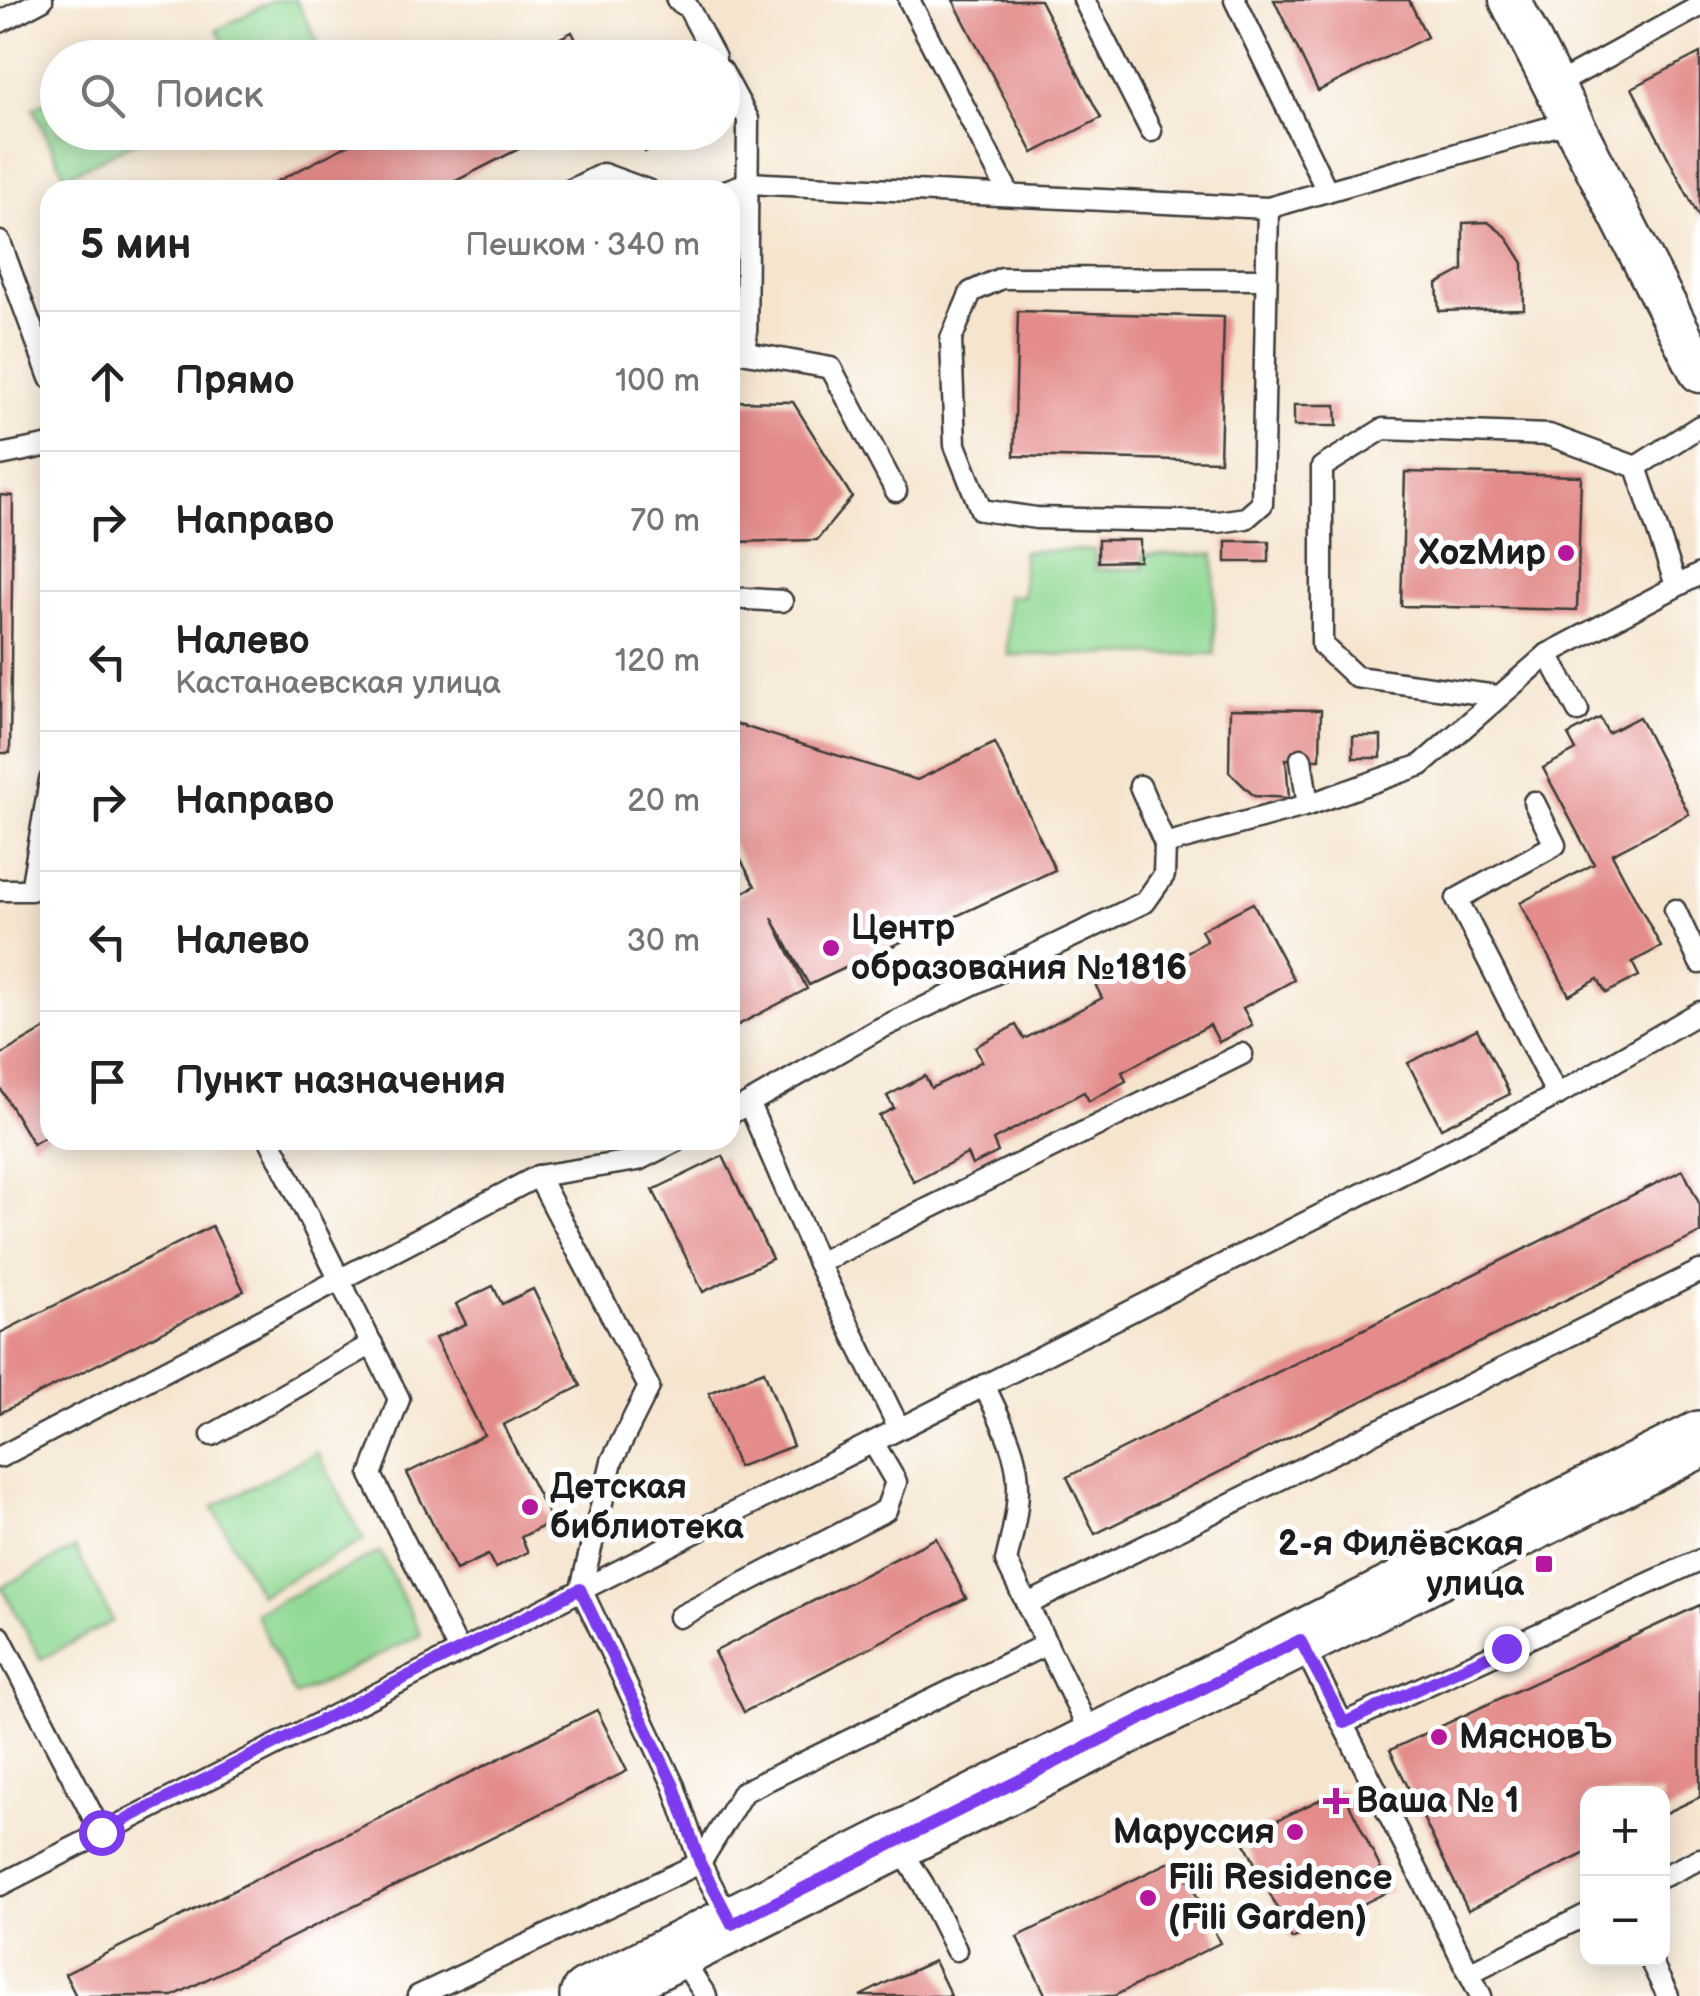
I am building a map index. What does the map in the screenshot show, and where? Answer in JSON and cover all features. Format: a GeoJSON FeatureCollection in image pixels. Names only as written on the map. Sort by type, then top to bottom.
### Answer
{"type":"FeatureCollection","features":[{"type":"Feature","properties":{"kind":"street"},"geometry":{"type":"LineString","coordinates":[[1510,0],[1700,372]]}},
{"type":"Feature","properties":{"kind":"street"},"geometry":{"type":"LineString","coordinates":[[588,1996],[1700,1439]]}},
{"type":"Feature","properties":{"kind":"lane"},"geometry":{"type":"LineString","coordinates":[[0,22],[42,0]]}},
{"type":"Feature","properties":{"kind":"lane"},"geometry":{"type":"LineString","coordinates":[[678,0],[688,6],[706,40]]}},
{"type":"Feature","properties":{"kind":"lane"},"geometry":{"type":"LineString","coordinates":[[909,0],[1008,192]]}},
{"type":"Feature","properties":{"kind":"lane"},"geometry":{"type":"LineString","coordinates":[[1084,0],[1151,131]]}},
{"type":"Feature","properties":{"kind":"lane"},"geometry":{"type":"LineString","coordinates":[[1235,0],[1327,191]]}},
{"type":"Feature","properties":{"kind":"lane"},"geometry":{"type":"LineString","coordinates":[[740,186],[1008,192],[1268,208],[1327,191],[1563,103],[1700,6]]}},
{"type":"Feature","properties":{"kind":"lane"},"geometry":{"type":"LineString","coordinates":[[739,180],[748,119],[740,104]]}},
{"type":"Feature","properties":{"kind":"lane"},"geometry":{"type":"LineString","coordinates":[[590,180],[602,174],[618,180]]}},
{"type":"Feature","properties":{"kind":"lane"},"geometry":{"type":"LineString","coordinates":[[1266,280],[1002,278],[971,292],[951,339],[955,445],[982,510],[1036,518],[1246,518],[1262,504],[1268,208]]}},
{"type":"Feature","properties":{"kind":"lane"},"geometry":{"type":"LineString","coordinates":[[0,242],[40,351]]}},
{"type":"Feature","properties":{"kind":"lane"},"geometry":{"type":"LineString","coordinates":[[740,350],[831,368],[896,491]]}},
{"type":"Feature","properties":{"kind":"lane"},"geometry":{"type":"LineString","coordinates":[[1636,468],[1700,426]]}},
{"type":"Feature","properties":{"kind":"lane"},"geometry":{"type":"LineString","coordinates":[[1497,696],[1356,677],[1322,645],[1322,468],[1383,429],[1549,434],[1636,468],[1676,585]]}},
{"type":"Feature","properties":{"kind":"lane"},"geometry":{"type":"LineString","coordinates":[[0,455],[40,447]]}},
{"type":"Feature","properties":{"kind":"lane"},"geometry":{"type":"LineString","coordinates":[[1165,844],[1308,805],[1421,765],[1548,654],[1700,574]]}},
{"type":"Feature","properties":{"kind":"lane"},"geometry":{"type":"LineString","coordinates":[[740,599],[782,601]]}},
{"type":"Feature","properties":{"kind":"lane"},"geometry":{"type":"LineString","coordinates":[[1548,654],[1578,711]]}},
{"type":"Feature","properties":{"kind":"lane"},"geometry":{"type":"LineString","coordinates":[[1301,760],[1308,805]]}},
{"type":"Feature","properties":{"kind":"lane"},"geometry":{"type":"LineString","coordinates":[[899,1428],[740,1109],[875,1031],[1145,902],[1164,875],[1165,844],[1140,786]]}},
{"type":"Feature","properties":{"kind":"lane"},"geometry":{"type":"LineString","coordinates":[[1534,802],[1556,845],[1457,899],[1557,1095]]}},
{"type":"Feature","properties":{"kind":"lane"},"geometry":{"type":"LineString","coordinates":[[0,890],[31,890],[40,838]]}},
{"type":"Feature","properties":{"kind":"lane"},"geometry":{"type":"LineString","coordinates":[[1674,910],[1700,963]]}},
{"type":"Feature","properties":{"kind":"lane"},"geometry":{"type":"LineString","coordinates":[[0,1885],[1557,1095],[1700,1012]]}},
{"type":"Feature","properties":{"kind":"lane"},"geometry":{"type":"LineString","coordinates":[[818,1263],[1242,1054]]}},
{"type":"Feature","properties":{"kind":"lane"},"geometry":{"type":"LineString","coordinates":[[275,1150],[399,1400],[371,1474],[459,1651]]}},
{"type":"Feature","properties":{"kind":"lane"},"geometry":{"type":"LineString","coordinates":[[0,1457],[538,1176],[638,1160],[658,1150]]}},
{"type":"Feature","properties":{"kind":"lane"},"geometry":{"type":"LineString","coordinates":[[538,1176],[649,1388],[612,1461],[580,1589],[674,1786],[700,1863],[732,1924]]}},
{"type":"Feature","properties":{"kind":"lane"},"geometry":{"type":"LineString","coordinates":[[1028,1604],[1700,1270]]}},
{"type":"Feature","properties":{"kind":"lane"},"geometry":{"type":"LineString","coordinates":[[212,1434],[372,1344]]}},
{"type":"Feature","properties":{"kind":"lane"},"geometry":{"type":"LineString","coordinates":[[984,1385],[1015,1450],[1020,1503],[1006,1560],[1094,1743]]}},
{"type":"Feature","properties":{"kind":"lane"},"geometry":{"type":"LineString","coordinates":[[679,1617],[886,1510],[896,1482],[874,1444]]}},
{"type":"Feature","properties":{"kind":"lane"},"geometry":{"type":"LineString","coordinates":[[1344,1723],[1700,1560]]}},
{"type":"Feature","properties":{"kind":"lane"},"geometry":{"type":"LineString","coordinates":[[0,1637],[101,1832]]}},
{"type":"Feature","properties":{"kind":"lane"},"geometry":{"type":"LineString","coordinates":[[1300,1640],[1481,1996]]}},
{"type":"Feature","properties":{"kind":"lane"},"geometry":{"type":"LineString","coordinates":[[418,1996],[700,1863],[743,1792],[1047,1644]]}},
{"type":"Feature","properties":{"kind":"lane"},"geometry":{"type":"LineString","coordinates":[[896,1842],[923,1884],[956,1950]]}},
{"type":"Feature","properties":{"kind":"lane"},"geometry":{"type":"LineString","coordinates":[[1664,1876],[1700,1858]]}},
{"type":"Feature","properties":{"kind":"lane"},"geometry":{"type":"LineString","coordinates":[[1469,1972],[1580,1918]]}},
{"type":"Feature","properties":{"kind":"lane"},"geometry":{"type":"LineString","coordinates":[[676,1951],[706,1996]]}},
{"type":"Feature","properties":{"kind":"lane"},"geometry":{"type":"LineString","coordinates":[[1653,1966],[1668,1996]]}},
{"type":"Feature","properties":{"kind":"green space"},"geometry":{"type":"Polygon","coordinates":[[[273,0],[296,0],[317,40],[223,40],[217,30],[273,0]]]}},
{"type":"Feature","properties":{"kind":"green space"},"geometry":{"type":"Polygon","coordinates":[[[40,104],[40,122],[33,108],[40,104]]]}},
{"type":"Feature","properties":{"kind":"green space"},"geometry":{"type":"Polygon","coordinates":[[[53,150],[119,150],[66,176],[53,150]]]}},
{"type":"Feature","properties":{"kind":"green space"},"geometry":{"type":"Polygon","coordinates":[[[1094,550],[1095,569],[1143,569],[1143,555],[1214,554],[1215,654],[1008,655],[1007,596],[1023,596],[1023,551],[1094,550]]]}},
{"type":"Feature","properties":{"kind":"green space"},"geometry":{"type":"Polygon","coordinates":[[[317,1452],[364,1540],[260,1595],[213,1507],[317,1452]]]}},
{"type":"Feature","properties":{"kind":"green space"},"geometry":{"type":"Polygon","coordinates":[[[75,1548],[113,1621],[41,1659],[2,1587],[75,1548]]]}},
{"type":"Feature","properties":{"kind":"green space"},"geometry":{"type":"Polygon","coordinates":[[[380,1552],[421,1635],[295,1696],[255,1613],[380,1552]]]}},
{"type":"Feature","properties":{"kind":"building"},"geometry":{"type":"Polygon","coordinates":[[[953,0],[1040,0],[1101,118],[1033,153],[953,0]]]}},
{"type":"Feature","properties":{"kind":"building"},"geometry":{"type":"Polygon","coordinates":[[[1274,0],[1409,0],[1427,37],[1318,91],[1274,0]]]}},
{"type":"Feature","properties":{"kind":"building"},"geometry":{"type":"Polygon","coordinates":[[[572,32],[576,40],[557,40],[572,32]]]}},
{"type":"Feature","properties":{"kind":"building"},"geometry":{"type":"Polygon","coordinates":[[[1700,53],[1700,219],[1632,88],[1700,53]]]}},
{"type":"Feature","properties":{"kind":"building"},"geometry":{"type":"Polygon","coordinates":[[[339,150],[517,150],[458,180],[280,180],[339,150]]]}},
{"type":"Feature","properties":{"kind":"building"},"geometry":{"type":"Polygon","coordinates":[[[1488,222],[1506,236],[1523,263],[1524,309],[1439,311],[1437,284],[1463,270],[1463,223],[1488,222]]]}},
{"type":"Feature","properties":{"kind":"building"},"geometry":{"type":"Polygon","coordinates":[[[1018,311],[1224,317],[1220,461],[1014,456],[1018,311]]]}},
{"type":"Feature","properties":{"kind":"building"},"geometry":{"type":"Polygon","coordinates":[[[740,401],[793,402],[852,497],[817,540],[740,542],[740,401]]]}},
{"type":"Feature","properties":{"kind":"building"},"geometry":{"type":"Polygon","coordinates":[[[1294,405],[1336,405],[1337,426],[1294,426],[1294,405]]]}},
{"type":"Feature","properties":{"kind":"building"},"geometry":{"type":"Polygon","coordinates":[[[1405,472],[1581,476],[1577,610],[1401,606],[1405,472]]]}},
{"type":"Feature","properties":{"kind":"building"},"geometry":{"type":"Polygon","coordinates":[[[0,495],[13,496],[10,753],[0,753],[0,495]]]}},
{"type":"Feature","properties":{"kind":"building"},"geometry":{"type":"Polygon","coordinates":[[[1098,540],[1140,540],[1140,561],[1098,562],[1098,540]]]}},
{"type":"Feature","properties":{"kind":"building"},"geometry":{"type":"Polygon","coordinates":[[[1226,541],[1269,541],[1269,562],[1226,562],[1226,541]]]}},
{"type":"Feature","properties":{"kind":"building"},"geometry":{"type":"Polygon","coordinates":[[[1230,709],[1321,710],[1320,759],[1286,759],[1289,798],[1254,796],[1229,772],[1230,709]]]}},
{"type":"Feature","properties":{"kind":"building"},"geometry":{"type":"Polygon","coordinates":[[[1639,717],[1689,814],[1612,854],[1661,947],[1632,962],[1639,976],[1606,993],[1598,979],[1569,995],[1520,903],[1594,864],[1543,768],[1576,750],[1568,735],[1600,718],[1608,733],[1639,717]]]}},
{"type":"Feature","properties":{"kind":"building","name":"Центр образования №1816"},"geometry":{"type":"Polygon","coordinates":[[[740,725],[917,780],[995,743],[1055,870],[809,985],[772,918],[807,989],[740,1024],[740,894],[755,886],[740,858],[740,725]]]}},
{"type":"Feature","properties":{"kind":"building"},"geometry":{"type":"Polygon","coordinates":[[[1353,736],[1381,736],[1381,758],[1353,758],[1353,736]]]}},
{"type":"Feature","properties":{"kind":"building"},"geometry":{"type":"Polygon","coordinates":[[[1253,903],[1294,980],[1243,1008],[1252,1025],[1219,1042],[1210,1025],[1122,1072],[1126,1081],[1106,1092],[1089,1101],[1084,1092],[993,1140],[998,1152],[972,1165],[967,1154],[914,1182],[879,1116],[894,1108],[887,1096],[925,1076],[931,1088],[958,1075],[982,1061],[975,1047],[1016,1025],[1024,1039],[1102,998],[1096,986],[1144,961],[1150,972],[1207,941],[1201,930],[1253,903]]]}},
{"type":"Feature","properties":{"kind":"building"},"geometry":{"type":"Polygon","coordinates":[[[1477,1029],[1510,1094],[1441,1128],[1408,1063],[1477,1029]]]}},
{"type":"Feature","properties":{"kind":"building"},"geometry":{"type":"Polygon","coordinates":[[[40,1032],[40,1140],[33,1144],[0,1088],[0,1055],[40,1032]]]}},
{"type":"Feature","properties":{"kind":"building"},"geometry":{"type":"Polygon","coordinates":[[[723,1156],[772,1259],[703,1292],[653,1190],[723,1156]]]}},
{"type":"Feature","properties":{"kind":"building"},"geometry":{"type":"Polygon","coordinates":[[[1683,1170],[1700,1205],[1700,1233],[1095,1534],[1067,1477],[1683,1170]]]}},
{"type":"Feature","properties":{"kind":"building"},"geometry":{"type":"Polygon","coordinates":[[[212,1226],[244,1291],[0,1413],[0,1333],[212,1226]]]}},
{"type":"Feature","properties":{"kind":"building"},"geometry":{"type":"Polygon","coordinates":[[[493,1286],[502,1304],[533,1289],[581,1386],[503,1425],[552,1522],[521,1537],[528,1552],[495,1568],[488,1555],[456,1570],[407,1473],[484,1435],[435,1338],[466,1324],[456,1304],[493,1286]]]}},
{"type":"Feature","properties":{"kind":"building"},"geometry":{"type":"Polygon","coordinates":[[[764,1371],[793,1446],[738,1467],[709,1393],[764,1371]]]}},
{"type":"Feature","properties":{"kind":"building"},"geometry":{"type":"Polygon","coordinates":[[[936,1538],[966,1598],[744,1712],[714,1652],[936,1538]]]}},
{"type":"Feature","properties":{"kind":"building"},"geometry":{"type":"Polygon","coordinates":[[[1700,1605],[1700,1797],[1670,1811],[1670,1786],[1580,1786],[1580,1856],[1468,1910],[1390,1750],[1700,1605]]]}},
{"type":"Feature","properties":{"kind":"building"},"geometry":{"type":"Polygon","coordinates":[[[597,1710],[627,1771],[173,1996],[76,1996],[65,1974],[597,1710]]]}},
{"type":"Feature","properties":{"kind":"building"},"geometry":{"type":"Polygon","coordinates":[[[1342,1789],[1391,1890],[1292,1939],[1242,1837],[1342,1789]]]}},
{"type":"Feature","properties":{"kind":"building","name":"Fili Residence (Fili Garden)"},"geometry":{"type":"Polygon","coordinates":[[[1178,1858],[1220,1943],[1114,1996],[1046,1996],[1017,1937],[1178,1858]]]}},
{"type":"Feature","properties":{"kind":"building"},"geometry":{"type":"Polygon","coordinates":[[[934,1961],[951,1996],[860,1996],[894,1979],[934,1961]]]}},
{"type":"Feature","properties":{"kind":"place","name":"XozМир"},"geometry":{"type":"Point","coordinates":[1566,553]}},
{"type":"Feature","properties":{"kind":"place","name":"Центр образования №1816"},"geometry":{"type":"Point","coordinates":[831,948]}},
{"type":"Feature","properties":{"kind":"place","name":"Детская библиотека"},"geometry":{"type":"Point","coordinates":[530,1507]}},
{"type":"Feature","properties":{"kind":"place","name":"2-я Филёвская улица"},"geometry":{"type":"Point","coordinates":[1544,1564]}},
{"type":"Feature","properties":{"kind":"place","name":"МясновЪ"},"geometry":{"type":"Point","coordinates":[1439,1737]}},
{"type":"Feature","properties":{"kind":"place","name":"Ваша № 1"},"geometry":{"type":"Point","coordinates":[1336,1801]}},
{"type":"Feature","properties":{"kind":"place","name":"Маруссия"},"geometry":{"type":"Point","coordinates":[1295,1832]}},
{"type":"Feature","properties":{"kind":"place","name":"Fili Residence (Fili Garden)"},"geometry":{"type":"Point","coordinates":[1148,1898]}},
{"type":"Feature","properties":{"kind":"route"},"geometry":{"type":"LineString","coordinates":[[101,1832],[580,1589],[674,1786],[700,1863],[732,1924],[1300,1640],[1344,1723],[1506,1648]]}}]}
